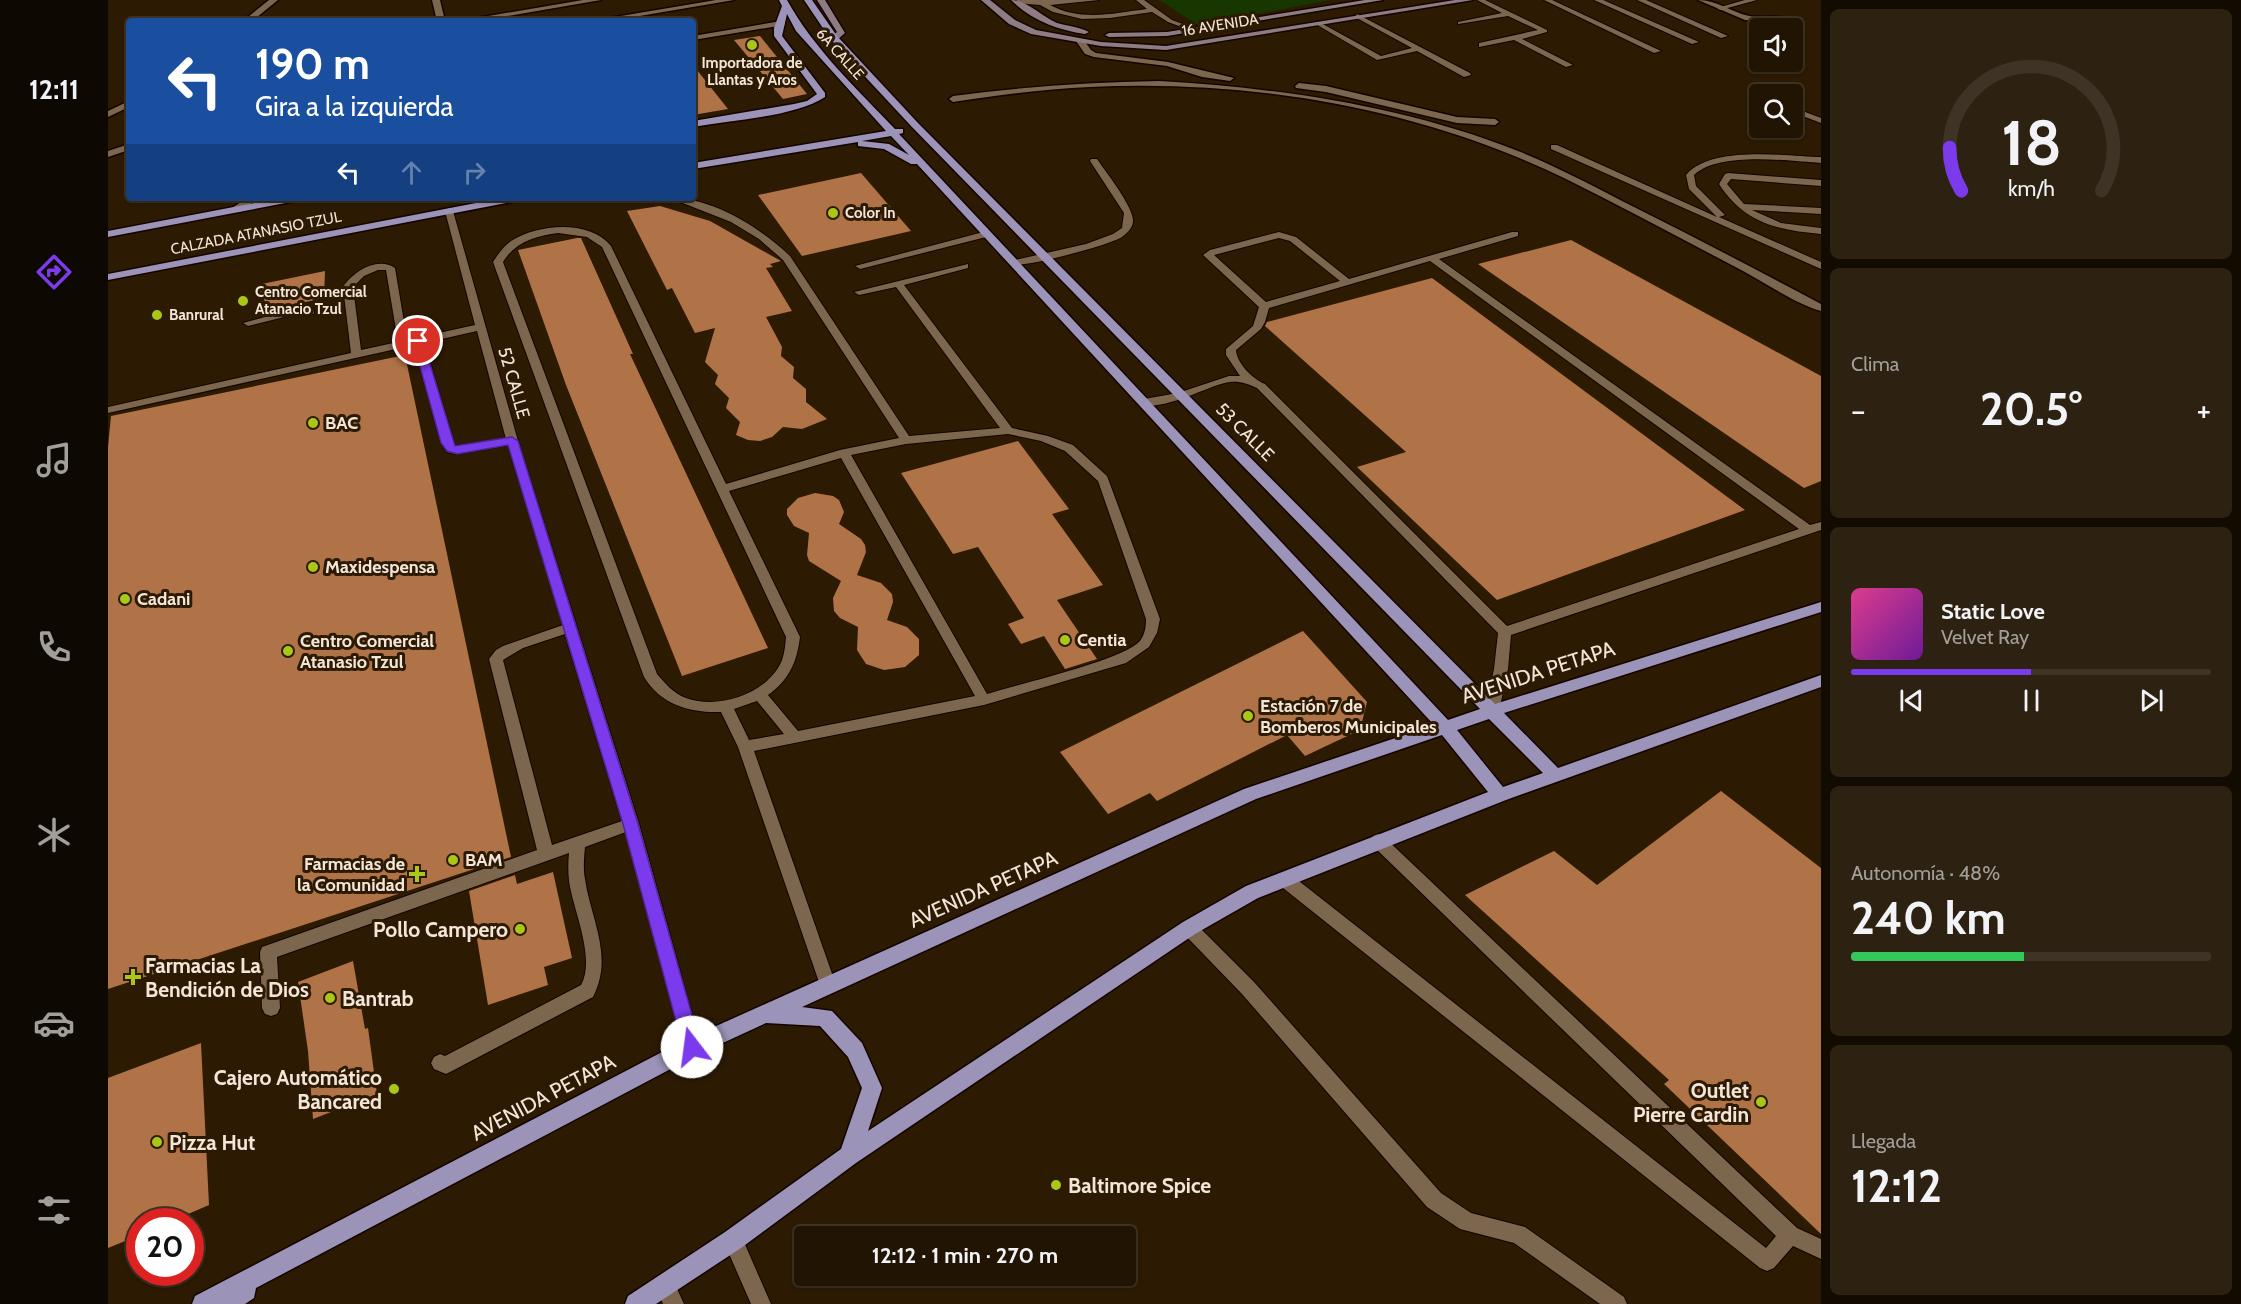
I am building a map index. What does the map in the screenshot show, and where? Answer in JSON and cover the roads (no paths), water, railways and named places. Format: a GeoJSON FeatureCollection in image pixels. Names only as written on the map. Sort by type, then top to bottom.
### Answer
{"type":"FeatureCollection","features":[{"type":"Feature","properties":{"kind":"main road","name":"6A CALLE"},"geometry":{"type":"LineString","coordinates":[[808,0],[834,38],[911,121]]}},
{"type":"Feature","properties":{"kind":"main road"},"geometry":{"type":"LineString","coordinates":[[821,0],[842,33],[834,38]]}},
{"type":"Feature","properties":{"kind":"main road","name":"16 AVENIDA"},"geometry":{"type":"LineString","coordinates":[[986,0],[1021,27],[1034,32],[1080,41],[1140,48],[1166,48],[1469,0]]}},
{"type":"Feature","properties":{"kind":"main road","name":"16 AVENIDA"},"geometry":{"type":"LineString","coordinates":[[1016,1],[1031,14],[1048,23],[1072,30],[1136,36],[1195,30],[1379,0]]}},
{"type":"Feature","properties":{"kind":"main road","name":"6A CALLE"},"geometry":{"type":"LineString","coordinates":[[784,3],[799,29],[893,133]]}},
{"type":"Feature","properties":{"kind":"main road"},"geometry":{"type":"LineString","coordinates":[[696,123],[810,103],[822,95],[820,89],[778,36],[784,3]]}},
{"type":"Feature","properties":{"kind":"main road"},"geometry":{"type":"LineString","coordinates":[[696,166],[893,133],[911,121]]}},
{"type":"Feature","properties":{"kind":"main road","name":"53 CALLE"},"geometry":{"type":"LineString","coordinates":[[911,121],[1555,775]]}},
{"type":"Feature","properties":{"kind":"main road"},"geometry":{"type":"LineString","coordinates":[[893,133],[1446,728],[1500,795]]}},
{"type":"Feature","properties":{"kind":"main road"},"geometry":{"type":"LineString","coordinates":[[840,143],[886,146],[903,154],[934,176]]}},
{"type":"Feature","properties":{"kind":"main road","name":"CALZADA ATANASIO TZUL"},"geometry":{"type":"LineString","coordinates":[[108,234],[281,201]]}},
{"type":"Feature","properties":{"kind":"main road","name":"CALZADA ATANASIO TZUL"},"geometry":{"type":"LineString","coordinates":[[108,277],[501,201]]}},
{"type":"Feature","properties":{"kind":"main road","name":"AVENIDA PETAPA"},"geometry":{"type":"LineString","coordinates":[[203,1304],[692,1047],[1250,794],[1492,711],[1821,607]]}},
{"type":"Feature","properties":{"kind":"main road"},"geometry":{"type":"LineString","coordinates":[[636,1304],[733,1240],[849,1156],[1189,928],[1252,892],[1500,795],[1821,681]]}},
{"type":"Feature","properties":{"kind":"main road"},"geometry":{"type":"LineString","coordinates":[[764,1014],[825,1017],[855,1050],[872,1088],[849,1156]]}},
{"type":"Feature","properties":{"kind":"main road"},"geometry":{"type":"LineString","coordinates":[[226,1304],[308,1247]]}},
{"type":"Feature","properties":{"kind":"street"},"geometry":{"type":"LineString","coordinates":[[251,18],[274,0]]}},
{"type":"Feature","properties":{"kind":"street"},"geometry":{"type":"LineString","coordinates":[[436,0],[440,18]]}},
{"type":"Feature","properties":{"kind":"street"},"geometry":{"type":"LineString","coordinates":[[479,18],[563,2],[597,0]]}},
{"type":"Feature","properties":{"kind":"street"},"geometry":{"type":"LineString","coordinates":[[614,18],[730,0]]}},
{"type":"Feature","properties":{"kind":"street"},"geometry":{"type":"LineString","coordinates":[[1702,0],[1749,18]]}},
{"type":"Feature","properties":{"kind":"street"},"geometry":{"type":"LineString","coordinates":[[696,37],[781,23]]}},
{"type":"Feature","properties":{"kind":"street"},"geometry":{"type":"LineString","coordinates":[[1080,41],[1088,52],[1103,57],[1168,64],[1202,74],[1326,90],[1457,120],[1495,122]]}},
{"type":"Feature","properties":{"kind":"street"},"geometry":{"type":"LineString","coordinates":[[953,99],[1021,88],[1085,82],[1132,82],[1273,91],[1326,101],[1451,132],[1498,147],[1566,176],[1821,308]]}},
{"type":"Feature","properties":{"kind":"street"},"geometry":{"type":"LineString","coordinates":[[108,114],[126,105]]}},
{"type":"Feature","properties":{"kind":"street"},"geometry":{"type":"LineString","coordinates":[[108,154],[126,148]]}},
{"type":"Feature","properties":{"kind":"street"},"geometry":{"type":"LineString","coordinates":[[236,210],[249,201]]}},
{"type":"Feature","properties":{"kind":"lane"},"geometry":{"type":"LineString","coordinates":[[1016,1],[1042,3],[1096,0]]}},
{"type":"Feature","properties":{"kind":"lane"},"geometry":{"type":"LineString","coordinates":[[1139,0],[1179,26],[1195,30]]}},
{"type":"Feature","properties":{"kind":"lane"},"geometry":{"type":"LineString","coordinates":[[1480,0],[1545,31],[1482,45]]}},
{"type":"Feature","properties":{"kind":"lane"},"geometry":{"type":"LineString","coordinates":[[1547,0],[1657,51]]}},
{"type":"Feature","properties":{"kind":"lane"},"geometry":{"type":"LineString","coordinates":[[1597,0],[1695,42]]}},
{"type":"Feature","properties":{"kind":"lane"},"geometry":{"type":"LineString","coordinates":[[1640,0],[1724,36]]}},
{"type":"Feature","properties":{"kind":"lane"},"geometry":{"type":"LineString","coordinates":[[1720,8],[1754,0]]}},
{"type":"Feature","properties":{"kind":"lane"},"geometry":{"type":"LineString","coordinates":[[1042,3],[1061,14],[1089,18],[1153,10]]}},
{"type":"Feature","properties":{"kind":"lane"},"geometry":{"type":"LineString","coordinates":[[1460,23],[1508,14]]}},
{"type":"Feature","properties":{"kind":"lane"},"geometry":{"type":"LineString","coordinates":[[1357,16],[1467,75]]}},
{"type":"Feature","properties":{"kind":"lane"},"geometry":{"type":"LineString","coordinates":[[1317,23],[1380,58],[1418,49]]}},
{"type":"Feature","properties":{"kind":"lane"},"geometry":{"type":"LineString","coordinates":[[1515,38],[1569,65]]}},
{"type":"Feature","properties":{"kind":"lane"},"geometry":{"type":"LineString","coordinates":[[1803,114],[1821,121]]}},
{"type":"Feature","properties":{"kind":"lane"},"geometry":{"type":"LineString","coordinates":[[1554,147],[1781,247]]}},
{"type":"Feature","properties":{"kind":"lane"},"geometry":{"type":"LineString","coordinates":[[1768,158],[1728,176],[1723,184],[1741,207],[1766,223],[1816,231],[1821,243]]}},
{"type":"Feature","properties":{"kind":"lane"},"geometry":{"type":"LineString","coordinates":[[1821,160],[1768,158],[1708,162],[1694,168],[1690,179],[1692,187],[1700,198],[1724,218],[1821,266]]}},
{"type":"Feature","properties":{"kind":"lane"},"geometry":{"type":"LineString","coordinates":[[1014,262],[1114,237],[1123,232],[1129,222],[1128,213],[1094,161]]}},
{"type":"Feature","properties":{"kind":"lane"},"geometry":{"type":"LineString","coordinates":[[1728,176],[1821,183]]}},
{"type":"Feature","properties":{"kind":"lane"},"geometry":{"type":"LineString","coordinates":[[683,201],[723,214],[748,227],[772,243],[787,258],[906,440]]}},
{"type":"Feature","properties":{"kind":"lane"},"geometry":{"type":"LineString","coordinates":[[1741,207],[1821,211]]}},
{"type":"Feature","properties":{"kind":"lane","name":"52 CALLE"},"geometry":{"type":"LineString","coordinates":[[449,211],[512,441],[568,628],[631,824],[692,1047]]}},
{"type":"Feature","properties":{"kind":"lane"},"geometry":{"type":"LineString","coordinates":[[558,230],[582,232],[600,239],[606,246],[723,489],[794,637],[794,652],[778,680],[759,694],[725,706],[709,707],[684,703],[664,692],[651,677],[500,270],[498,262],[502,253],[511,245],[533,235],[558,230]]}},
{"type":"Feature","properties":{"kind":"lane"},"geometry":{"type":"LineString","coordinates":[[860,266],[987,234]]}},
{"type":"Feature","properties":{"kind":"lane"},"geometry":{"type":"LineString","coordinates":[[1264,306],[1515,234]]}},
{"type":"Feature","properties":{"kind":"lane"},"geometry":{"type":"LineString","coordinates":[[1264,306],[1208,255],[1279,235],[1287,236],[1347,282]]}},
{"type":"Feature","properties":{"kind":"lane"},"geometry":{"type":"LineString","coordinates":[[1432,258],[1815,528]]}},
{"type":"Feature","properties":{"kind":"lane"},"geometry":{"type":"LineString","coordinates":[[859,292],[965,266]]}},
{"type":"Feature","properties":{"kind":"lane"},"geometry":{"type":"LineString","coordinates":[[356,355],[348,287],[354,278],[364,272],[385,267],[390,268],[403,344]]}},
{"type":"Feature","properties":{"kind":"lane"},"geometry":{"type":"LineString","coordinates":[[898,284],[1008,431]]}},
{"type":"Feature","properties":{"kind":"lane"},"geometry":{"type":"LineString","coordinates":[[1248,379],[1232,355],[1232,349],[1256,332],[1262,320],[1264,306]]}},
{"type":"Feature","properties":{"kind":"lane"},"geometry":{"type":"LineString","coordinates":[[248,323],[306,309],[310,312]]}},
{"type":"Feature","properties":{"kind":"lane"},"geometry":{"type":"LineString","coordinates":[[108,410],[480,327]]}},
{"type":"Feature","properties":{"kind":"lane"},"geometry":{"type":"LineString","coordinates":[[418,341],[447,443],[451,449],[512,441]]}},
{"type":"Feature","properties":{"kind":"lane"},"geometry":{"type":"LineString","coordinates":[[1144,402],[1182,396],[1230,377],[1248,379],[1261,386],[1505,632]]}},
{"type":"Feature","properties":{"kind":"lane"},"geometry":{"type":"LineString","coordinates":[[723,489],[844,453],[906,440],[1008,431],[1044,438],[1069,448],[1103,479],[1153,619],[1153,632],[1141,648],[1121,659],[984,700],[745,747]]}},
{"type":"Feature","properties":{"kind":"lane"},"geometry":{"type":"LineString","coordinates":[[844,453],[984,700]]}},
{"type":"Feature","properties":{"kind":"lane"},"geometry":{"type":"LineString","coordinates":[[1505,632],[1815,528]]}},
{"type":"Feature","properties":{"kind":"lane"},"geometry":{"type":"LineString","coordinates":[[546,854],[496,659],[500,653],[510,648],[568,628]]}},
{"type":"Feature","properties":{"kind":"lane"},"geometry":{"type":"LineString","coordinates":[[1492,711],[1501,669],[1505,632]]}},
{"type":"Feature","properties":{"kind":"lane"},"geometry":{"type":"LineString","coordinates":[[759,694],[795,737]]}},
{"type":"Feature","properties":{"kind":"lane"},"geometry":{"type":"LineString","coordinates":[[725,706],[745,747],[828,985]]}},
{"type":"Feature","properties":{"kind":"lane"},"geometry":{"type":"LineString","coordinates":[[271,1008],[268,952],[631,824]]}},
{"type":"Feature","properties":{"kind":"lane"},"geometry":{"type":"LineString","coordinates":[[1378,841],[1790,1235],[1821,1249]]}},
{"type":"Feature","properties":{"kind":"lane"},"geometry":{"type":"LineString","coordinates":[[440,1063],[446,1065],[591,987],[594,980],[595,963],[577,884],[577,843]]}},
{"type":"Feature","properties":{"kind":"lane"},"geometry":{"type":"LineString","coordinates":[[1284,879],[1767,1261],[1790,1235]]}},
{"type":"Feature","properties":{"kind":"lane"},"geometry":{"type":"LineString","coordinates":[[1189,928],[1248,988],[1434,1200],[1467,1222],[1518,1234],[1617,1304]]}},
{"type":"Feature","properties":{"kind":"lane"},"geometry":{"type":"LineString","coordinates":[[733,1240],[761,1304]]}},
{"type":"Feature","properties":{"kind":"lane"},"geometry":{"type":"LineString","coordinates":[[665,1285],[674,1304]]}},
{"type":"Feature","properties":{"kind":"place","name":"Importadora de Llantas y Aros"},"geometry":{"type":"Point","coordinates":[752,45]}},
{"type":"Feature","properties":{"kind":"place","name":"Color In"},"geometry":{"type":"Point","coordinates":[833,213]}},
{"type":"Feature","properties":{"kind":"place","name":"Centro Comercial Atanacio Tzul"},"geometry":{"type":"Point","coordinates":[243,301]}},
{"type":"Feature","properties":{"kind":"place","name":"Banrural"},"geometry":{"type":"Point","coordinates":[157,315]}},
{"type":"Feature","properties":{"kind":"place","name":"BAC"},"geometry":{"type":"Point","coordinates":[313,423]}},
{"type":"Feature","properties":{"kind":"place","name":"Maxidespensa"},"geometry":{"type":"Point","coordinates":[313,567]}},
{"type":"Feature","properties":{"kind":"place","name":"Cadani"},"geometry":{"type":"Point","coordinates":[125,599]}},
{"type":"Feature","properties":{"kind":"place","name":"Centia"},"geometry":{"type":"Point","coordinates":[1065,640]}},
{"type":"Feature","properties":{"kind":"place","name":"Centro Comercial Atanasio Tzul"},"geometry":{"type":"Point","coordinates":[288,651]}},
{"type":"Feature","properties":{"kind":"place","name":"Estación 7 de Bomberos Municipales"},"geometry":{"type":"Point","coordinates":[1248,716]}},
{"type":"Feature","properties":{"kind":"place","name":"BAM"},"geometry":{"type":"Point","coordinates":[453,860]}},
{"type":"Feature","properties":{"kind":"place","name":"Farmacias de la Comunidad"},"geometry":{"type":"Point","coordinates":[417,874]}},
{"type":"Feature","properties":{"kind":"place","name":"Pollo Campero"},"geometry":{"type":"Point","coordinates":[520,929]}},
{"type":"Feature","properties":{"kind":"place","name":"Farmacias La Bendición de Dios"},"geometry":{"type":"Point","coordinates":[133,977]}},
{"type":"Feature","properties":{"kind":"place","name":"Bantrab"},"geometry":{"type":"Point","coordinates":[330,998]}},
{"type":"Feature","properties":{"kind":"place","name":"Cajero Automático Bancared"},"geometry":{"type":"Point","coordinates":[394,1089]}},
{"type":"Feature","properties":{"kind":"place","name":"Outlet Pierre Cardin"},"geometry":{"type":"Point","coordinates":[1761,1102]}},
{"type":"Feature","properties":{"kind":"place","name":"Pizza Hut"},"geometry":{"type":"Point","coordinates":[157,1142]}},
{"type":"Feature","properties":{"kind":"place","name":"Baltimore Spice"},"geometry":{"type":"Point","coordinates":[1056,1185]}}]}
